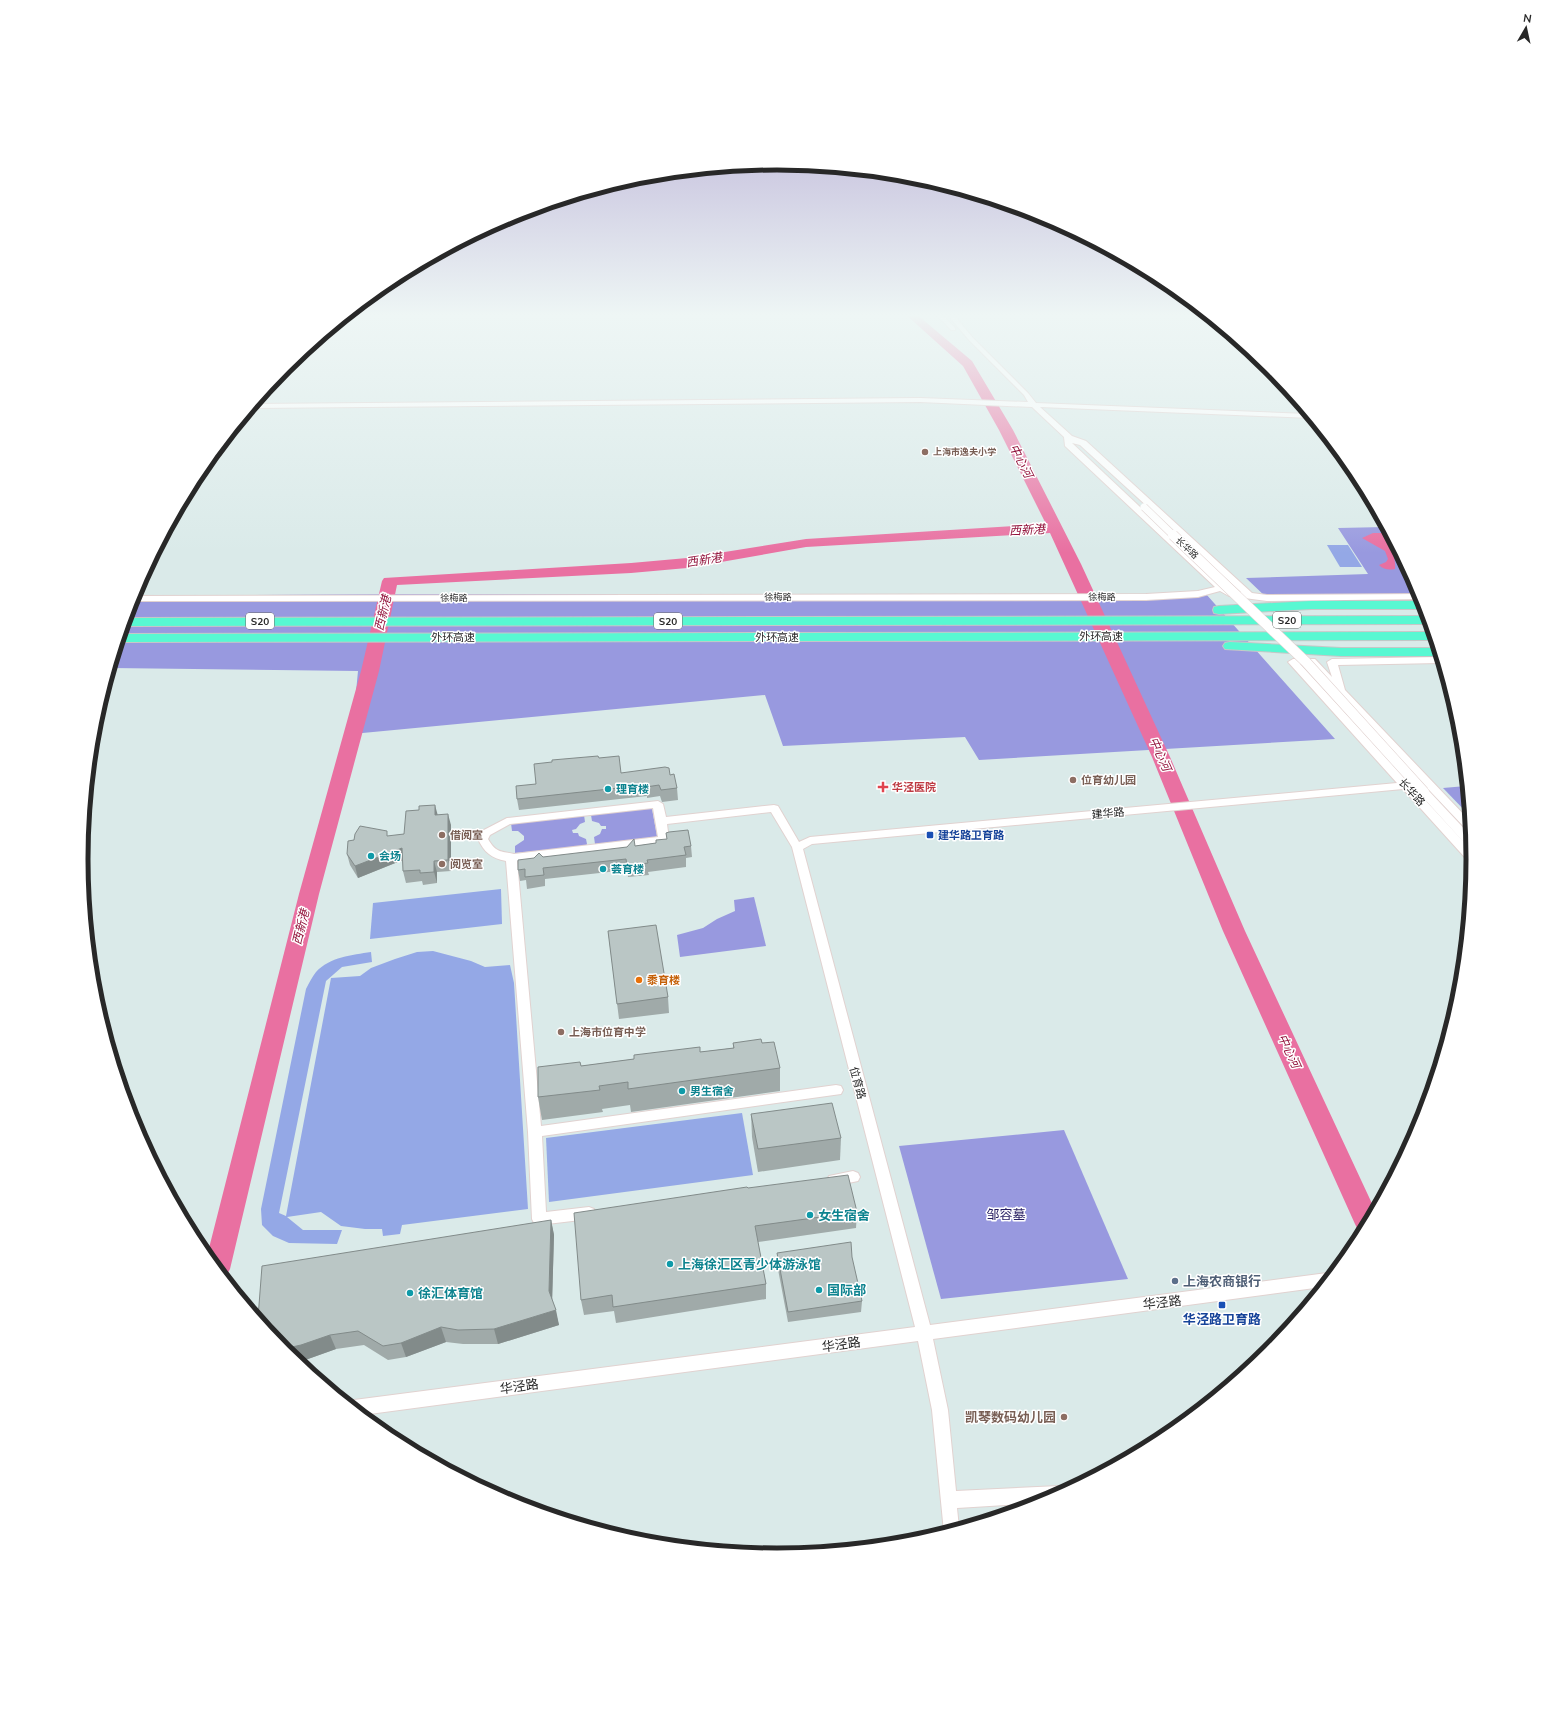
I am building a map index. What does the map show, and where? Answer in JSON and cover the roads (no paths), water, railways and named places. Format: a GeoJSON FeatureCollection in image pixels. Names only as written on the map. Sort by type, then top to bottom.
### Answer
{"type":"FeatureCollection","features":[{"type":"Feature","properties":{"kind":"highway"},"geometry":{"type":"LineString","coordinates":[[1145,620],[1163,614],[1277,606],[1332,604],[1417,605]]}},
{"type":"Feature","properties":{"kind":"highway","name":"外环高速"},"geometry":{"type":"LineString","coordinates":[[131,622],[1423,620]]}},
{"type":"Feature","properties":{"kind":"highway"},"geometry":{"type":"LineString","coordinates":[[1150,636],[1175,643],[1326,651],[1434,652]]}},
{"type":"Feature","properties":{"kind":"highway","name":"外环高速"},"geometry":{"type":"LineString","coordinates":[[125,638],[1428,636]]}},
{"type":"Feature","properties":{"kind":"street","name":"长华路"},"geometry":{"type":"LineString","coordinates":[[1015,393],[1033,404]]}},
{"type":"Feature","properties":{"kind":"street","name":"长华路"},"geometry":{"type":"LineString","coordinates":[[1025,393],[1033,404],[1272,628],[1466,837]]}},
{"type":"Feature","properties":{"kind":"street"},"geometry":{"type":"LineString","coordinates":[[258,406],[894,400],[970,401],[1304,416]]}},
{"type":"Feature","properties":{"kind":"street","name":"长华路"},"geometry":{"type":"LineString","coordinates":[[1068,436],[1068,444],[1221,588]]}},
{"type":"Feature","properties":{"kind":"street","name":"长华路"},"geometry":{"type":"LineString","coordinates":[[1068,436],[1084,442],[1249,595]]}},
{"type":"Feature","properties":{"kind":"street"},"geometry":{"type":"LineString","coordinates":[[1221,588],[1229,593],[1267,598],[1415,597]]}},
{"type":"Feature","properties":{"kind":"street","name":"徐梅路"},"geometry":{"type":"LineString","coordinates":[[139,599],[1146,597],[1198,594],[1221,588]]}},
{"type":"Feature","properties":{"kind":"street"},"geometry":{"type":"LineString","coordinates":[[1342,692],[1332,662],[1436,660]]}},
{"type":"Feature","properties":{"kind":"street","name":"长华路"},"geometry":{"type":"LineString","coordinates":[[1465,822],[1312,661],[1293,662],[1466,851]]}},
{"type":"Feature","properties":{"kind":"street","name":"建华路"},"geometry":{"type":"LineString","coordinates":[[797,847],[810,841],[1406,785]]}},
{"type":"Feature","properties":{"kind":"street"},"geometry":{"type":"LineString","coordinates":[[658,804],[661,821],[664,840],[511,857],[498,857],[490,851],[483,839],[486,833],[507,821],[658,804]]}},
{"type":"Feature","properties":{"kind":"street","name":"位育路"},"geometry":{"type":"LineString","coordinates":[[661,821],[774,808],[797,847],[924,1333],[940,1410],[951,1526]]}},
{"type":"Feature","properties":{"kind":"street"},"geometry":{"type":"LineString","coordinates":[[511,857],[535,1132],[539,1219],[602,1211]]}},
{"type":"Feature","properties":{"kind":"street"},"geometry":{"type":"LineString","coordinates":[[535,1132],[836,1090]]}},
{"type":"Feature","properties":{"kind":"street"},"geometry":{"type":"LineString","coordinates":[[822,1182],[853,1177]]}},
{"type":"Feature","properties":{"kind":"street","name":"华泾路"},"geometry":{"type":"LineString","coordinates":[[360,1407],[1147,1304],[1219,1296],[1322,1281]]}},
{"type":"Feature","properties":{"kind":"street"},"geometry":{"type":"LineString","coordinates":[[948,1500],[1044,1495]]}},
{"type":"Feature","properties":{"kind":"waterway","name":"中心河"},"geometry":{"type":"LineString","coordinates":[[985,393],[1006,430],[1055,528]]}},
{"type":"Feature","properties":{"kind":"waterway","name":"西新港"},"geometry":{"type":"LineString","coordinates":[[219,1262],[309,894],[370,671],[390,581],[631,568],[687,563],[806,543],[1055,528]]}},
{"type":"Feature","properties":{"kind":"waterway","name":"中心河"},"geometry":{"type":"LineString","coordinates":[[1055,528],[1073,564],[1161,757],[1234,931],[1365,1218]]}},
{"type":"Feature","properties":{"kind":"place","name":"上海市逸夫小学"},"geometry":{"type":"Point","coordinates":[925,452]}},
{"type":"Feature","properties":{"kind":"place","name":"位育幼儿园"},"geometry":{"type":"Point","coordinates":[1073,780]}},
{"type":"Feature","properties":{"kind":"place","name":"华泾医院"},"geometry":{"type":"Point","coordinates":[883,787]}},
{"type":"Feature","properties":{"kind":"place","name":"理育楼"},"geometry":{"type":"Point","coordinates":[608,789]}},
{"type":"Feature","properties":{"kind":"place","name":"借阅室"},"geometry":{"type":"Point","coordinates":[442,835]}},
{"type":"Feature","properties":{"kind":"place","name":"建华路卫育路"},"geometry":{"type":"Point","coordinates":[930,835]}},
{"type":"Feature","properties":{"kind":"place","name":"会场"},"geometry":{"type":"Point","coordinates":[371,856]}},
{"type":"Feature","properties":{"kind":"place","name":"阅览室"},"geometry":{"type":"Point","coordinates":[442,864]}},
{"type":"Feature","properties":{"kind":"place","name":"荟育楼"},"geometry":{"type":"Point","coordinates":[603,869]}},
{"type":"Feature","properties":{"kind":"place","name":"黍育楼"},"geometry":{"type":"Point","coordinates":[639,980]}},
{"type":"Feature","properties":{"kind":"place","name":"上海市位育中学"},"geometry":{"type":"Point","coordinates":[561,1032]}},
{"type":"Feature","properties":{"kind":"place","name":"男生宿舍"},"geometry":{"type":"Point","coordinates":[682,1091]}},
{"type":"Feature","properties":{"kind":"place","name":"女生宿舍"},"geometry":{"type":"Point","coordinates":[810,1215]}},
{"type":"Feature","properties":{"kind":"place","name":"上海徐汇区青少体游泳馆"},"geometry":{"type":"Point","coordinates":[670,1264]}},
{"type":"Feature","properties":{"kind":"place","name":"上海农商银行"},"geometry":{"type":"Point","coordinates":[1175,1281]}},
{"type":"Feature","properties":{"kind":"place","name":"国际部"},"geometry":{"type":"Point","coordinates":[819,1290]}},
{"type":"Feature","properties":{"kind":"place","name":"徐汇体育馆"},"geometry":{"type":"Point","coordinates":[410,1293]}},
{"type":"Feature","properties":{"kind":"place","name":"华泾路卫育路"},"geometry":{"type":"Point","coordinates":[1222,1305]}},
{"type":"Feature","properties":{"kind":"place","name":"凯琴数码幼儿园"},"geometry":{"type":"Point","coordinates":[1064,1417]}},
{"type":"Feature","properties":{"kind":"park label","name":"邹容墓"},"geometry":{"type":"Point","coordinates":[1006,1214]}}]}
